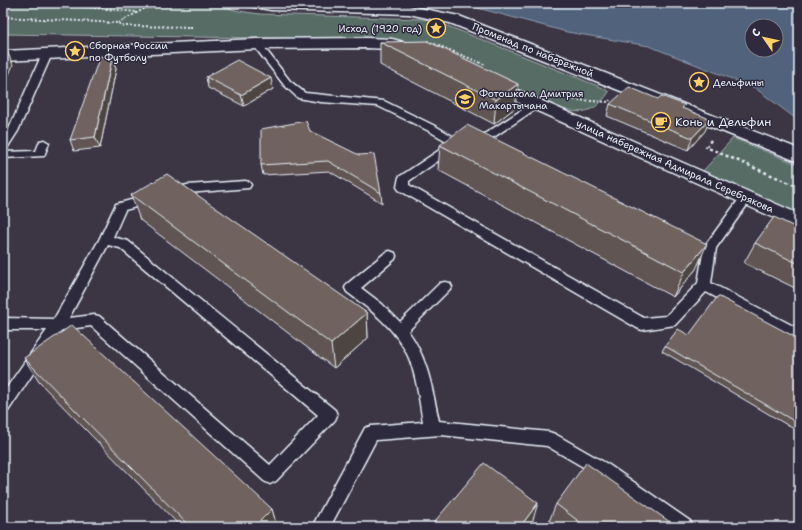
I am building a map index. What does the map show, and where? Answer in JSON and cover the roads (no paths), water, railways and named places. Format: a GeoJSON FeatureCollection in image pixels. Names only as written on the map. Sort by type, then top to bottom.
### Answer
{"type":"FeatureCollection","features":[{"type":"Feature","properties":{"kind":"street","name":"Променад по набережной"},"geometry":{"type":"LineString","coordinates":[[254,3],[271,6],[409,10],[454,19],[799,156]]}},
{"type":"Feature","properties":{"kind":"street"},"geometry":{"type":"LineString","coordinates":[[3,42],[204,48]]}},
{"type":"Feature","properties":{"kind":"street"},"geometry":{"type":"LineString","coordinates":[[3,56],[204,48],[257,44],[366,43],[392,44],[426,54]]}},
{"type":"Feature","properties":{"kind":"street","name":"улица набережная Адмирала Серебрякова"},"geometry":{"type":"LineString","coordinates":[[474,76],[799,222]]}},
{"type":"Feature","properties":{"kind":"lane"},"geometry":{"type":"LineString","coordinates":[[257,44],[287,84],[302,96],[321,99],[380,103],[457,143]]}},
{"type":"Feature","properties":{"kind":"lane"},"geometry":{"type":"LineString","coordinates":[[3,146],[13,131],[47,54]]}},
{"type":"Feature","properties":{"kind":"lane"},"geometry":{"type":"LineString","coordinates":[[536,104],[481,141],[457,143],[403,180],[403,188],[642,324],[670,321],[704,286],[710,247],[746,198]]}},
{"type":"Feature","properties":{"kind":"lane"},"geometry":{"type":"LineString","coordinates":[[3,155],[40,154],[44,143]]}},
{"type":"Feature","properties":{"kind":"lane"},"geometry":{"type":"LineString","coordinates":[[3,406],[58,325],[105,240],[120,207],[187,189],[244,185]]}},
{"type":"Feature","properties":{"kind":"lane"},"geometry":{"type":"LineString","coordinates":[[3,324],[58,325],[94,320],[270,476],[329,415],[124,244],[105,240]]}},
{"type":"Feature","properties":{"kind":"lane"},"geometry":{"type":"LineString","coordinates":[[390,256],[352,288],[373,304],[391,321],[412,349],[423,379],[432,428]]}},
{"type":"Feature","properties":{"kind":"lane"},"geometry":{"type":"LineString","coordinates":[[704,286],[799,336]]}},
{"type":"Feature","properties":{"kind":"lane"},"geometry":{"type":"LineString","coordinates":[[399,332],[445,287]]}},
{"type":"Feature","properties":{"kind":"lane"},"geometry":{"type":"LineString","coordinates":[[321,527],[371,434],[432,428],[494,432],[549,438],[603,470],[684,527]]}},
{"type":"Feature","properties":{"kind":"water"},"geometry":{"type":"Polygon","coordinates":[[[459,3],[799,3],[799,121],[755,88],[649,46],[567,32],[459,3]]]}},
{"type":"Feature","properties":{"kind":"place","name":"Исход (1920 год)"},"geometry":{"type":"Point","coordinates":[436,28]}},
{"type":"Feature","properties":{"kind":"place","name":"Сборная России по Футболу"},"geometry":{"type":"Point","coordinates":[75,51]}},
{"type":"Feature","properties":{"kind":"place","name":"Дельфины"},"geometry":{"type":"Point","coordinates":[699,82]}},
{"type":"Feature","properties":{"kind":"place","name":"Фотошкола Дмитрия Макартычана"},"geometry":{"type":"Point","coordinates":[465,99]}},
{"type":"Feature","properties":{"kind":"place","name":"Конь и Дельфин"},"geometry":{"type":"Point","coordinates":[661,122]}}]}
